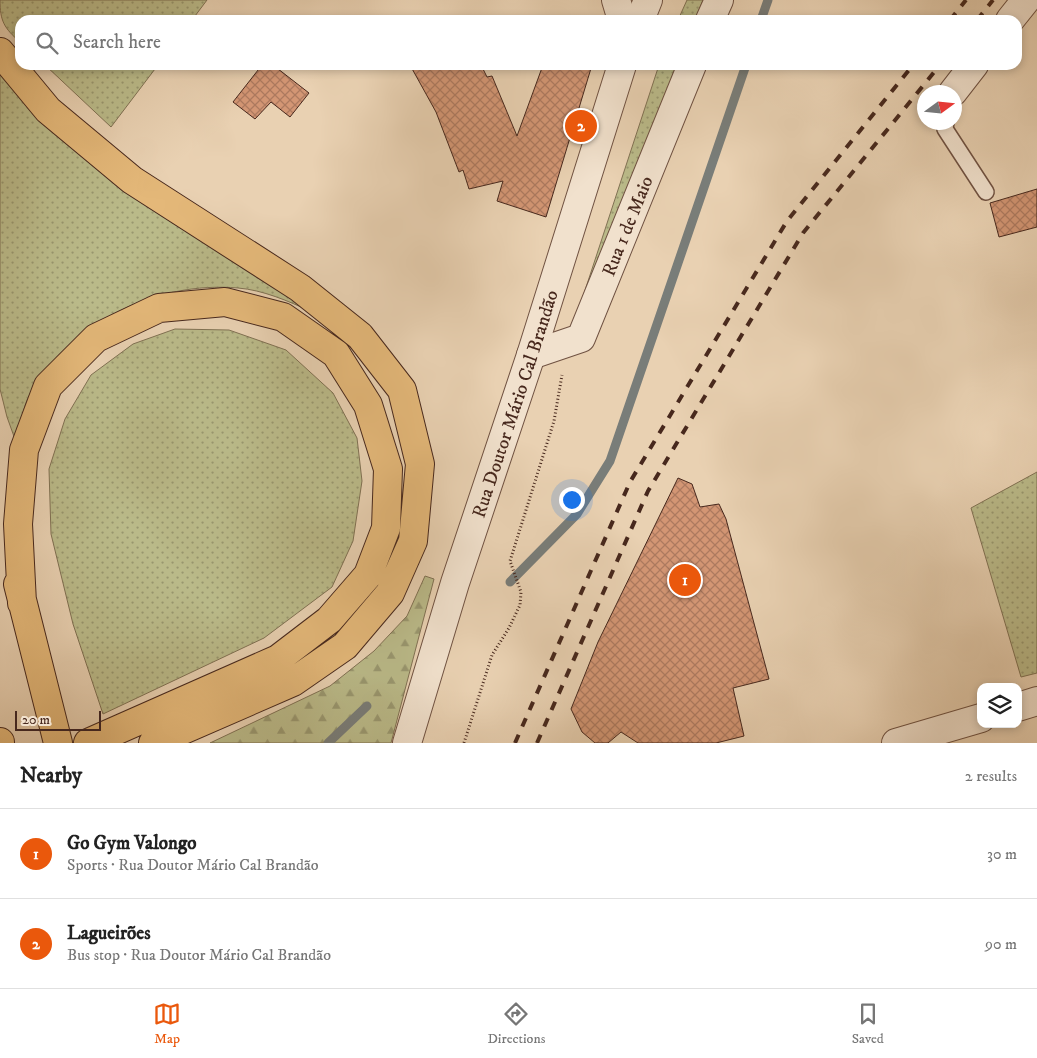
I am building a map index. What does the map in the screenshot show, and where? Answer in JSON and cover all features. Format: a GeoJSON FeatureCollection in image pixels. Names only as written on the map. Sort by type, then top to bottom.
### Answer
{"type":"FeatureCollection","features":[{"type":"Feature","properties":{"kind":"highway"},"geometry":{"type":"LineString","coordinates":[[0,52],[48,110],[132,180],[300,288],[360,336],[402,390],[420,464],[412,541],[390,593],[345,646],[293,682],[154,743]]}},
{"type":"Feature","properties":{"kind":"highway"},"geometry":{"type":"LineString","coordinates":[[22,603],[18,524],[24,450],[48,386],[96,338],[159,308],[225,302],[283,318],[336,354],[368,405],[388,469],[386,528],[368,575],[329,620],[278,659],[88,743]]}},
{"type":"Feature","properties":{"kind":"highway"},"geometry":{"type":"LineString","coordinates":[[0,514],[58,743]]}},
{"type":"Feature","properties":{"kind":"street"},"geometry":{"type":"LineString","coordinates":[[616,0],[620,15]]}},
{"type":"Feature","properties":{"kind":"street"},"geometry":{"type":"LineString","coordinates":[[642,15],[648,0]]}},
{"type":"Feature","properties":{"kind":"street"},"geometry":{"type":"LineString","coordinates":[[712,15],[718,0]]}},
{"type":"Feature","properties":{"kind":"street"},"geometry":{"type":"LineString","coordinates":[[1014,15],[1026,0]]}},
{"type":"Feature","properties":{"kind":"street","name":"Rua Doutor Mário Cal Brandão"},"geometry":{"type":"LineString","coordinates":[[408,743],[462,564],[531,355],[620,70]]}},
{"type":"Feature","properties":{"kind":"street","name":"Rua 1 de Maio"},"geometry":{"type":"LineString","coordinates":[[531,355],[582,338],[690,70]]}},
{"type":"Feature","properties":{"kind":"street"},"geometry":{"type":"LineString","coordinates":[[958,85],[970,70]]}},
{"type":"Feature","properties":{"kind":"street"},"geometry":{"type":"LineString","coordinates":[[1022,706],[1037,701]]}},
{"type":"Feature","properties":{"kind":"street"},"geometry":{"type":"LineString","coordinates":[[896,743],[977,719]]}},
{"type":"Feature","properties":{"kind":"lane"},"geometry":{"type":"LineString","coordinates":[[946,130],[986,192]]}},
{"type":"Feature","properties":{"kind":"path"},"geometry":{"type":"LineString","coordinates":[[464,743],[492,655],[520,606],[521,592],[510,561],[554,422],[562,374],[558,372]]}},
{"type":"Feature","properties":{"kind":"green space"},"geometry":{"type":"Polygon","coordinates":[[[0,0],[207,0],[196,15],[15,15],[15,37],[4,24],[0,0]]]}},
{"type":"Feature","properties":{"kind":"green space"},"geometry":{"type":"Polygon","coordinates":[[[687,0],[703,0],[697,15],[680,15],[687,0]]]}},
{"type":"Feature","properties":{"kind":"green space"},"geometry":{"type":"Polygon","coordinates":[[[50,70],[154,70],[111,127],[50,70]]]}},
{"type":"Feature","properties":{"kind":"green space"},"geometry":{"type":"Polygon","coordinates":[[[657,70],[676,70],[571,333],[657,70]]]}},
{"type":"Feature","properties":{"kind":"green space"},"geometry":{"type":"Polygon","coordinates":[[[0,75],[28,104],[310,311],[257,291],[238,288],[207,288],[177,291],[147,299],[118,311],[92,327],[68,346],[47,368],[27,399],[16,442],[0,389],[0,75]]]}},
{"type":"Feature","properties":{"kind":"green space"},"geometry":{"type":"Polygon","coordinates":[[[175,329],[229,330],[286,350],[333,393],[357,438],[362,481],[353,541],[332,587],[264,638],[103,714],[73,624],[51,534],[49,469],[65,419],[91,375],[133,344],[175,329]]]}},
{"type":"Feature","properties":{"kind":"green space"},"geometry":{"type":"Polygon","coordinates":[[[1037,472],[1037,673],[1021,677],[971,508],[1037,472]]]}},
{"type":"Feature","properties":{"kind":"green space"},"geometry":{"type":"Polygon","coordinates":[[[425,576],[434,579],[391,743],[210,743],[330,686],[374,651],[407,616],[425,576]]]}},
{"type":"Feature","properties":{"kind":"building"},"geometry":{"type":"Polygon","coordinates":[[[258,70],[279,70],[309,93],[290,117],[271,102],[255,119],[233,102],[258,70]]]}},
{"type":"Feature","properties":{"kind":"building"},"geometry":{"type":"Polygon","coordinates":[[[413,70],[484,70],[487,77],[492,76],[517,136],[541,70],[590,70],[546,217],[497,201],[503,181],[469,189],[463,170],[459,172],[436,112],[413,70]]]}},
{"type":"Feature","properties":{"kind":"building"},"geometry":{"type":"Polygon","coordinates":[[[1037,189],[1037,227],[999,237],[990,203],[1037,189]]]}},
{"type":"Feature","properties":{"kind":"building"},"geometry":{"type":"Polygon","coordinates":[[[678,478],[692,484],[700,507],[719,504],[726,519],[769,679],[733,688],[744,736],[716,743],[638,743],[621,732],[608,743],[595,743],[582,732],[571,709],[598,642],[678,478]]]}},
{"type":"Feature","properties":{"kind":"waterway"},"geometry":{"type":"LineString","coordinates":[[763,15],[768,0]]}},
{"type":"Feature","properties":{"kind":"waterway"},"geometry":{"type":"LineString","coordinates":[[510,582],[577,514],[610,461],[744,70]]}},
{"type":"Feature","properties":{"kind":"waterway"},"geometry":{"type":"LineString","coordinates":[[328,743],[367,706]]}},
{"type":"Feature","properties":{"kind":"railway"},"geometry":{"type":"LineString","coordinates":[[954,15],[966,0]]}},
{"type":"Feature","properties":{"kind":"railway"},"geometry":{"type":"LineString","coordinates":[[981,15],[993,0]]}},
{"type":"Feature","properties":{"kind":"railway"},"geometry":{"type":"LineString","coordinates":[[515,743],[630,482],[787,221],[909,70]]}},
{"type":"Feature","properties":{"kind":"railway"},"geometry":{"type":"LineString","coordinates":[[537,743],[648,491],[803,233],[936,70]]}},
{"type":"Feature","properties":{"kind":"place","name":"Lagueirões"},"geometry":{"type":"Point","coordinates":[581,126]}},
{"type":"Feature","properties":{"kind":"place","name":"Go Gym Valongo"},"geometry":{"type":"Point","coordinates":[685,580]}}]}
